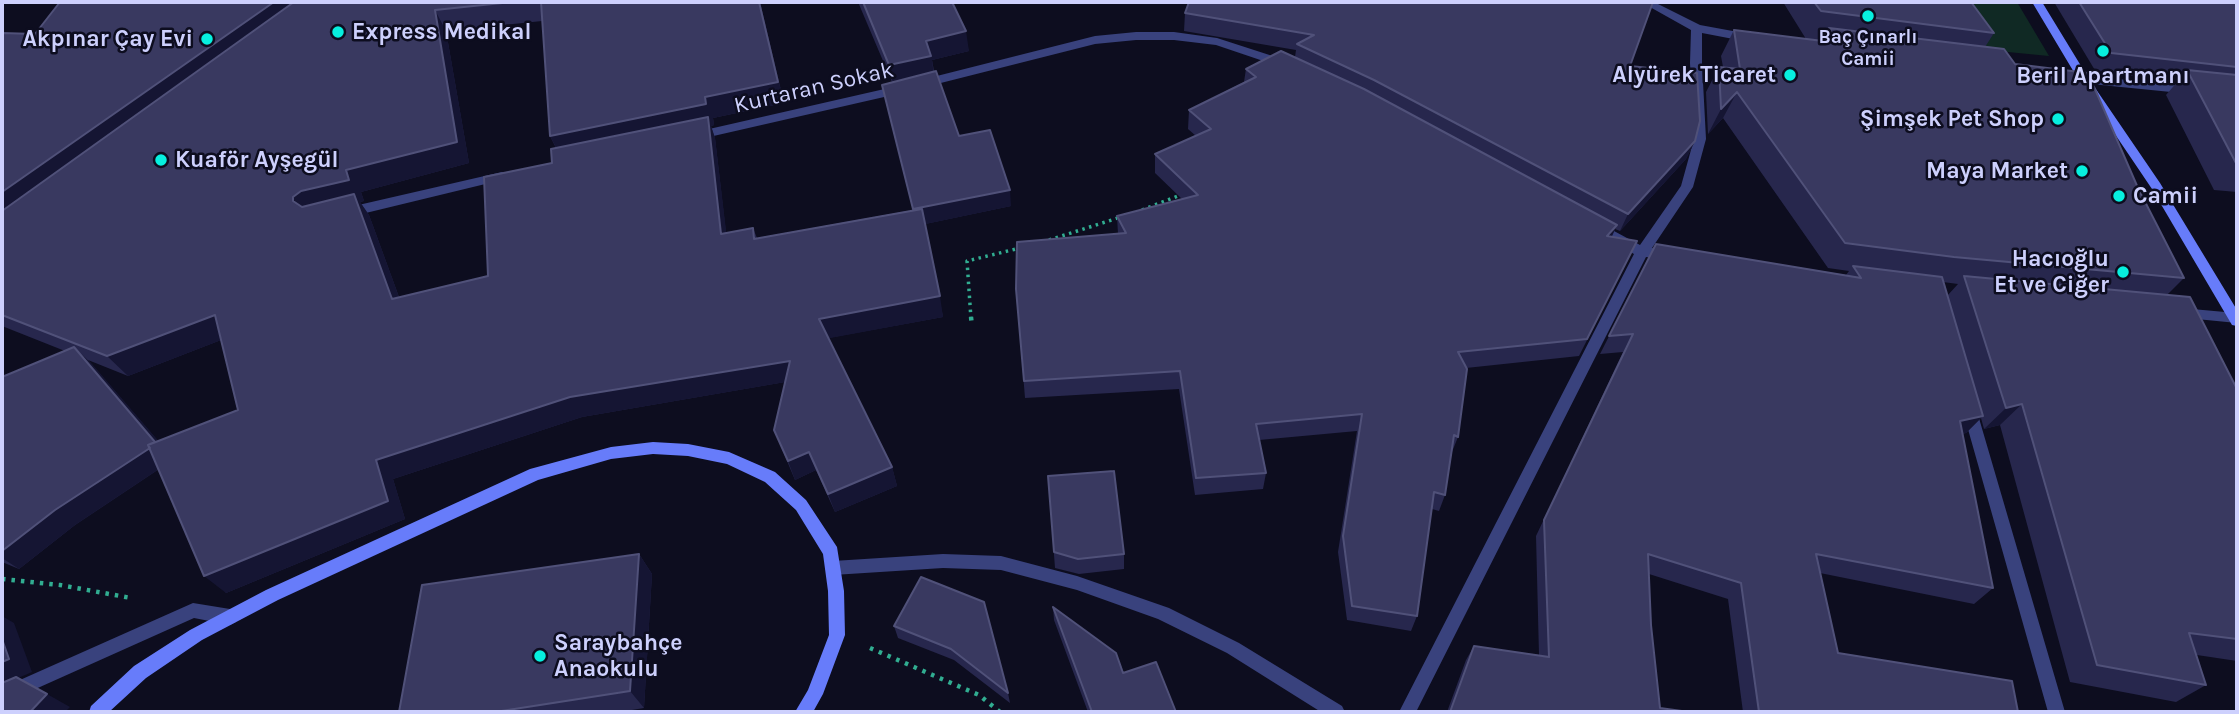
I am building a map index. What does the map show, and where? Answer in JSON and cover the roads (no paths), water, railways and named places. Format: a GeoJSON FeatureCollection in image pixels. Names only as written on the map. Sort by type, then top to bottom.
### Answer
{"type":"FeatureCollection","features":[{"type":"Feature","properties":{"kind":"main road"},"geometry":{"type":"LineString","coordinates":[[2037,2],[2085,81],[2156,186],[2236,319]]}},
{"type":"Feature","properties":{"kind":"main road"},"geometry":{"type":"LineString","coordinates":[[97,712],[140,671],[230,617],[535,474],[611,453],[653,448],[688,450],[729,458],[770,477],[801,505],[831,552],[837,635],[815,694],[804,712]]}},
{"type":"Feature","properties":{"kind":"street"},"geometry":{"type":"LineString","coordinates":[[1646,2],[1697,28],[1761,40]]}},
{"type":"Feature","properties":{"kind":"street"},"geometry":{"type":"LineString","coordinates":[[1407,712],[1643,252],[1687,187],[1700,139],[1697,28]]}},
{"type":"Feature","properties":{"kind":"street","name":"Kurtaran Sokak"},"geometry":{"type":"LineString","coordinates":[[687,138],[954,77],[1095,40],[1136,36],[1195,39],[1252,52],[1292,67]]}},
{"type":"Feature","properties":{"kind":"street"},"geometry":{"type":"LineString","coordinates":[[2058,77],[2210,92]]}},
{"type":"Feature","properties":{"kind":"street"},"geometry":{"type":"LineString","coordinates":[[330,217],[519,172]]}},
{"type":"Feature","properties":{"kind":"street"},"geometry":{"type":"LineString","coordinates":[[1582,220],[1643,252],[1682,257]]}},
{"type":"Feature","properties":{"kind":"street"},"geometry":{"type":"LineString","coordinates":[[2167,311],[2236,319]]}},
{"type":"Feature","properties":{"kind":"street"},"geometry":{"type":"LineString","coordinates":[[1965,395],[2057,712]]}},
{"type":"Feature","properties":{"kind":"street"},"geometry":{"type":"LineString","coordinates":[[833,568],[943,561],[1001,563],[1077,583],[1163,613],[1234,648],[1336,712]]}},
{"type":"Feature","properties":{"kind":"street"},"geometry":{"type":"LineString","coordinates":[[2,696],[193,610],[230,617]]}},
{"type":"Feature","properties":{"kind":"place","name":"Baç Çınarlı Camii"},"geometry":{"type":"Point","coordinates":[1868,16]}},
{"type":"Feature","properties":{"kind":"place","name":"Express Medikal"},"geometry":{"type":"Point","coordinates":[338,32]}},
{"type":"Feature","properties":{"kind":"place","name":"Akpınar Çay Evi"},"geometry":{"type":"Point","coordinates":[207,39]}},
{"type":"Feature","properties":{"kind":"place","name":"Beril Apartmanı"},"geometry":{"type":"Point","coordinates":[2103,51]}},
{"type":"Feature","properties":{"kind":"place","name":"Alyürek Ticaret"},"geometry":{"type":"Point","coordinates":[1790,75]}},
{"type":"Feature","properties":{"kind":"place","name":"Şimşek Pet Shop"},"geometry":{"type":"Point","coordinates":[2058,119]}},
{"type":"Feature","properties":{"kind":"place","name":"Kuaför Ayşegül"},"geometry":{"type":"Point","coordinates":[161,160]}},
{"type":"Feature","properties":{"kind":"place","name":"Maya Market"},"geometry":{"type":"Point","coordinates":[2082,171]}},
{"type":"Feature","properties":{"kind":"place","name":"Camii"},"geometry":{"type":"Point","coordinates":[2119,196]}},
{"type":"Feature","properties":{"kind":"place","name":"Hacıoğlu Et ve Ciğer"},"geometry":{"type":"Point","coordinates":[2123,272]}},
{"type":"Feature","properties":{"kind":"place","name":"Saraybahçe Anaokulu"},"geometry":{"type":"Point","coordinates":[540,656]}}]}
